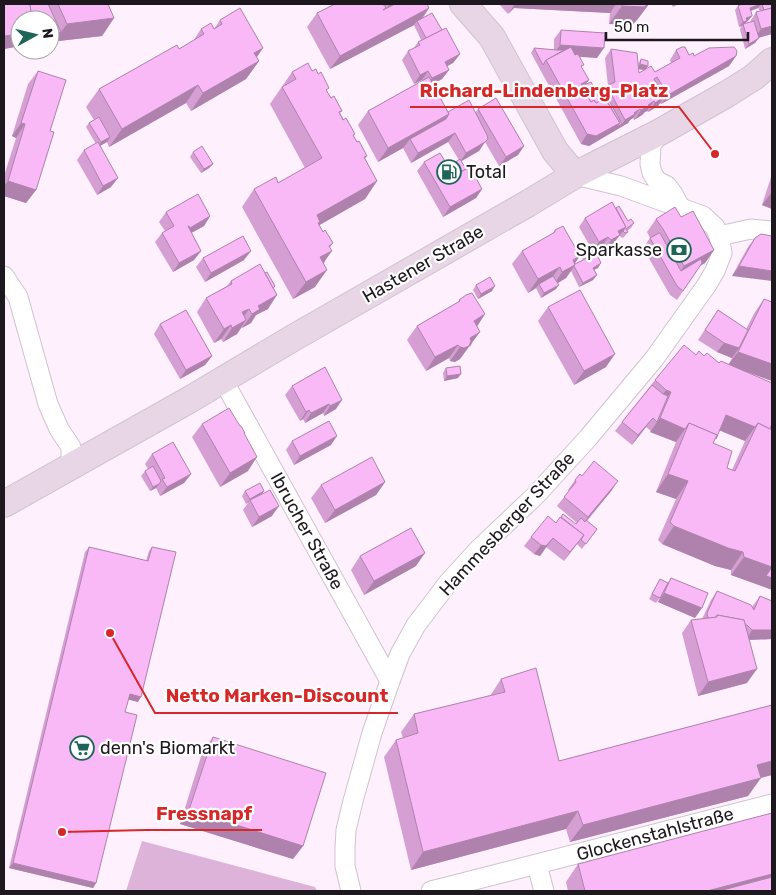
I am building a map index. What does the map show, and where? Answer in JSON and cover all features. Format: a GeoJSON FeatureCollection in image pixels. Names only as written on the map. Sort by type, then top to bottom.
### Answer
{"type":"FeatureCollection","features":[{"type":"Feature","properties":{"kind":"main road"},"geometry":{"type":"LineString","coordinates":[[463,4],[492,37],[555,151],[575,175]]}},
{"type":"Feature","properties":{"kind":"main road","name":"Hastener Straße"},"geometry":{"type":"LineString","coordinates":[[4,504],[223,380],[575,175],[660,132],[727,94],[754,77],[772,61]]}},
{"type":"Feature","properties":{"kind":"street"},"geometry":{"type":"LineString","coordinates":[[660,132],[651,145],[650,164],[652,173],[657,180],[667,186],[680,207]]}},
{"type":"Feature","properties":{"kind":"street"},"geometry":{"type":"LineString","coordinates":[[575,175],[621,186],[703,216],[715,227],[718,236],[751,229],[772,231]]}},
{"type":"Feature","properties":{"kind":"street","name":"Hammesberger Straße"},"geometry":{"type":"LineString","coordinates":[[351,891],[345,866],[346,830],[352,802],[372,734],[400,654],[416,625],[448,583],[479,550],[536,496],[588,438],[654,359],[715,271],[722,253],[718,236]]}},
{"type":"Feature","properties":{"kind":"street"},"geometry":{"type":"LineString","coordinates":[[4,276],[18,298],[48,404],[59,429],[71,447],[71,466]]}},
{"type":"Feature","properties":{"kind":"street","name":"Ibrucher Straße"},"geometry":{"type":"LineString","coordinates":[[223,380],[390,682]]}},
{"type":"Feature","properties":{"kind":"street","name":"Glockenstahlstraße"},"geometry":{"type":"LineString","coordinates":[[430,891],[772,804]]}},
{"type":"Feature","properties":{"kind":"street"},"geometry":{"type":"LineString","coordinates":[[537,864],[544,891]]}},
{"type":"Feature","properties":{"kind":"shaded area"},"geometry":{"type":"Polygon","coordinates":[[[142,841],[315,887],[317,891],[126,891],[142,841]]]}},
{"type":"Feature","properties":{"kind":"building"},"geometry":{"type":"Polygon","coordinates":[[[4,4],[30,4],[31,10],[10,10],[10,35],[4,36],[4,4]]]}},
{"type":"Feature","properties":{"kind":"building"},"geometry":{"type":"Polygon","coordinates":[[[30,4],[48,4],[51,10],[31,10],[30,4]]]}},
{"type":"Feature","properties":{"kind":"building"},"geometry":{"type":"Polygon","coordinates":[[[58,4],[108,4],[114,18],[67,24],[58,4]]]}},
{"type":"Feature","properties":{"kind":"building"},"geometry":{"type":"Polygon","coordinates":[[[335,4],[383,4],[386,8],[383,10],[395,4],[427,4],[429,8],[340,56],[317,13],[335,4]]]}},
{"type":"Feature","properties":{"kind":"building"},"geometry":{"type":"Polygon","coordinates":[[[622,4],[648,4],[644,7],[622,6],[622,4]]]}},
{"type":"Feature","properties":{"kind":"building"},"geometry":{"type":"Polygon","coordinates":[[[742,4],[761,4],[750,8],[752,16],[746,18],[747,21],[743,22],[738,6],[742,4]]]}},
{"type":"Feature","properties":{"kind":"building"},"geometry":{"type":"Polygon","coordinates":[[[762,4],[772,4],[772,8],[764,10],[762,4]]]}},
{"type":"Feature","properties":{"kind":"building"},"geometry":{"type":"Polygon","coordinates":[[[240,8],[263,48],[254,53],[259,61],[203,93],[198,85],[122,129],[99,89],[177,45],[179,49],[204,34],[201,29],[211,23],[214,29],[222,24],[220,20],[240,8]]]}},
{"type":"Feature","properties":{"kind":"building"},"geometry":{"type":"Polygon","coordinates":[[[772,8],[772,26],[761,29],[756,12],[772,8]]]}},
{"type":"Feature","properties":{"kind":"building"},"geometry":{"type":"Polygon","coordinates":[[[432,13],[442,30],[426,38],[417,21],[432,13]]]}},
{"type":"Feature","properties":{"kind":"building"},"geometry":{"type":"Polygon","coordinates":[[[754,21],[759,38],[749,44],[743,24],[754,21]]]}},
{"type":"Feature","properties":{"kind":"building"},"geometry":{"type":"Polygon","coordinates":[[[446,28],[460,54],[445,62],[449,70],[432,78],[428,71],[420,75],[408,51],[420,45],[418,42],[446,28]]]}},
{"type":"Feature","properties":{"kind":"building"},"geometry":{"type":"Polygon","coordinates":[[[561,30],[605,33],[604,48],[560,45],[561,30]]]}},
{"type":"Feature","properties":{"kind":"building"},"geometry":{"type":"Polygon","coordinates":[[[571,47],[575,55],[578,54],[584,65],[581,66],[589,80],[581,84],[591,102],[594,100],[596,103],[605,98],[620,123],[596,136],[587,134],[546,60],[571,47]]]}},
{"type":"Feature","properties":{"kind":"building"},"geometry":{"type":"Polygon","coordinates":[[[685,47],[689,55],[693,53],[694,56],[709,48],[734,47],[737,51],[736,56],[668,95],[657,77],[654,79],[664,97],[640,109],[625,120],[607,86],[615,82],[611,49],[637,53],[639,73],[651,66],[655,72],[680,58],[676,50],[685,47]]]}},
{"type":"Feature","properties":{"kind":"building"},"geometry":{"type":"Polygon","coordinates":[[[534,48],[564,50],[546,60],[543,65],[534,48]]]}},
{"type":"Feature","properties":{"kind":"building"},"geometry":{"type":"Polygon","coordinates":[[[641,59],[648,61],[648,66],[640,64],[641,59]]]}},
{"type":"Feature","properties":{"kind":"building"},"geometry":{"type":"Polygon","coordinates":[[[308,63],[312,71],[316,69],[318,74],[321,72],[329,88],[326,90],[331,98],[334,96],[342,111],[339,112],[343,120],[346,118],[355,134],[353,135],[357,142],[359,141],[367,156],[364,157],[377,181],[317,215],[320,222],[318,223],[323,232],[325,230],[333,243],[329,246],[332,251],[320,257],[327,270],[306,282],[254,189],[276,177],[278,183],[322,158],[282,87],[296,79],[292,72],[308,63]]]}},
{"type":"Feature","properties":{"kind":"building"},"geometry":{"type":"Polygon","coordinates":[[[38,71],[66,80],[50,131],[54,132],[36,190],[8,181],[25,124],[21,123],[38,71]]]}},
{"type":"Feature","properties":{"kind":"building"},"geometry":{"type":"Polygon","coordinates":[[[429,77],[449,114],[388,148],[368,111],[429,77]]]}},
{"type":"Feature","properties":{"kind":"building"},"geometry":{"type":"Polygon","coordinates":[[[591,82],[600,99],[606,95],[622,124],[617,127],[620,123],[605,98],[596,103],[594,100],[591,102],[582,86],[591,82]]]}},
{"type":"Feature","properties":{"kind":"building"},"geometry":{"type":"Polygon","coordinates":[[[496,98],[524,146],[506,157],[478,109],[496,98]]]}},
{"type":"Feature","properties":{"kind":"building"},"geometry":{"type":"Polygon","coordinates":[[[469,100],[488,139],[466,153],[455,133],[418,153],[410,139],[446,119],[449,114],[448,112],[469,100]]]}},
{"type":"Feature","properties":{"kind":"building"},"geometry":{"type":"Polygon","coordinates":[[[99,117],[110,137],[101,142],[89,123],[99,117]]]}},
{"type":"Feature","properties":{"kind":"building"},"geometry":{"type":"Polygon","coordinates":[[[98,142],[118,178],[103,186],[84,150],[98,142]]]}},
{"type":"Feature","properties":{"kind":"building"},"geometry":{"type":"Polygon","coordinates":[[[202,146],[213,164],[204,169],[193,152],[202,146]]]}},
{"type":"Feature","properties":{"kind":"building"},"geometry":{"type":"Polygon","coordinates":[[[440,153],[451,171],[456,169],[458,173],[470,167],[482,189],[450,207],[424,162],[440,153]]]}},
{"type":"Feature","properties":{"kind":"building"},"geometry":{"type":"Polygon","coordinates":[[[460,159],[466,169],[458,173],[456,169],[451,171],[448,167],[460,159]]]}},
{"type":"Feature","properties":{"kind":"building"},"geometry":{"type":"Polygon","coordinates":[[[198,194],[210,216],[190,228],[188,226],[201,251],[179,263],[162,233],[174,226],[166,212],[198,194]]]}},
{"type":"Feature","properties":{"kind":"building"},"geometry":{"type":"Polygon","coordinates":[[[612,202],[626,227],[618,231],[620,235],[611,240],[608,237],[599,242],[585,218],[612,202]]]}},
{"type":"Feature","properties":{"kind":"building"},"geometry":{"type":"Polygon","coordinates":[[[619,206],[628,221],[631,219],[634,223],[626,229],[628,232],[625,233],[623,231],[626,227],[616,208],[619,206]]]}},
{"type":"Feature","properties":{"kind":"building"},"geometry":{"type":"Polygon","coordinates":[[[675,207],[681,217],[693,211],[714,250],[684,266],[656,219],[675,207]]]}},
{"type":"Feature","properties":{"kind":"building"},"geometry":{"type":"Polygon","coordinates":[[[563,226],[580,256],[573,260],[575,265],[562,272],[560,267],[538,279],[522,251],[563,226]]]}},
{"type":"Feature","properties":{"kind":"building"},"geometry":{"type":"Polygon","coordinates":[[[659,233],[681,271],[701,259],[702,263],[683,291],[677,286],[650,238],[659,233]]]}},
{"type":"Feature","properties":{"kind":"building"},"geometry":{"type":"Polygon","coordinates":[[[761,234],[772,236],[772,271],[739,266],[755,238],[761,234]]]}},
{"type":"Feature","properties":{"kind":"building"},"geometry":{"type":"Polygon","coordinates":[[[243,236],[251,251],[211,273],[203,258],[243,236]]]}},
{"type":"Feature","properties":{"kind":"building"},"geometry":{"type":"Polygon","coordinates":[[[593,247],[601,263],[593,268],[597,275],[583,283],[574,266],[587,258],[584,252],[593,247]]]}},
{"type":"Feature","properties":{"kind":"building"},"geometry":{"type":"Polygon","coordinates":[[[260,264],[277,295],[258,306],[260,309],[252,314],[249,309],[242,312],[246,320],[232,328],[231,325],[224,329],[206,298],[232,284],[231,281],[260,264]]]}},
{"type":"Feature","properties":{"kind":"building"},"geometry":{"type":"Polygon","coordinates":[[[267,272],[275,286],[273,288],[265,273],[267,272]]]}},
{"type":"Feature","properties":{"kind":"building"},"geometry":{"type":"Polygon","coordinates":[[[553,276],[559,285],[544,293],[539,284],[553,276]]]}},
{"type":"Feature","properties":{"kind":"building"},"geometry":{"type":"Polygon","coordinates":[[[490,277],[495,286],[481,294],[476,285],[490,277]]]}},
{"type":"Feature","properties":{"kind":"building"},"geometry":{"type":"Polygon","coordinates":[[[580,290],[615,354],[584,371],[548,307],[580,290]]]}},
{"type":"Feature","properties":{"kind":"building"},"geometry":{"type":"Polygon","coordinates":[[[472,293],[485,314],[474,321],[480,332],[470,338],[469,346],[464,348],[458,345],[435,357],[417,326],[472,293]]]}},
{"type":"Feature","properties":{"kind":"building"},"geometry":{"type":"Polygon","coordinates":[[[764,299],[772,302],[772,364],[738,352],[764,299]]]}},
{"type":"Feature","properties":{"kind":"building"},"geometry":{"type":"Polygon","coordinates":[[[186,310],[212,356],[186,370],[160,324],[186,310]]]}},
{"type":"Feature","properties":{"kind":"building"},"geometry":{"type":"Polygon","coordinates":[[[718,310],[748,330],[739,348],[724,343],[705,330],[718,310]]]}},
{"type":"Feature","properties":{"kind":"building"},"geometry":{"type":"Polygon","coordinates":[[[684,345],[696,355],[699,351],[704,356],[707,353],[719,363],[721,361],[772,383],[772,423],[770,429],[758,423],[755,427],[726,415],[716,439],[717,435],[689,423],[685,429],[660,418],[671,392],[655,380],[684,345]]]}},
{"type":"Feature","properties":{"kind":"building"},"geometry":{"type":"Polygon","coordinates":[[[460,366],[461,374],[447,376],[446,368],[460,366]]]}},
{"type":"Feature","properties":{"kind":"building"},"geometry":{"type":"Polygon","coordinates":[[[325,367],[342,400],[311,413],[309,410],[306,412],[292,386],[325,367]]]}},
{"type":"Feature","properties":{"kind":"building"},"geometry":{"type":"Polygon","coordinates":[[[652,385],[668,396],[657,422],[653,418],[638,435],[622,422],[652,385]]]}},
{"type":"Feature","properties":{"kind":"building"},"geometry":{"type":"Polygon","coordinates":[[[229,408],[257,457],[230,473],[202,424],[229,408]]]}},
{"type":"Feature","properties":{"kind":"building"},"geometry":{"type":"Polygon","coordinates":[[[329,421],[337,436],[300,456],[292,441],[329,421]]]}},
{"type":"Feature","properties":{"kind":"building"},"geometry":{"type":"Polygon","coordinates":[[[689,423],[717,435],[713,443],[732,451],[727,468],[735,471],[758,423],[772,430],[772,567],[744,557],[743,552],[728,548],[674,526],[670,522],[688,481],[668,474],[689,423]]]}},
{"type":"Feature","properties":{"kind":"building"},"geometry":{"type":"Polygon","coordinates":[[[173,442],[191,474],[167,487],[162,479],[165,478],[152,454],[173,442]]]}},
{"type":"Feature","properties":{"kind":"building"},"geometry":{"type":"Polygon","coordinates":[[[372,457],[385,482],[335,510],[321,485],[372,457]]]}},
{"type":"Feature","properties":{"kind":"building"},"geometry":{"type":"Polygon","coordinates":[[[594,461],[618,481],[588,517],[564,497],[580,474],[582,476],[594,461]]]}},
{"type":"Feature","properties":{"kind":"building"},"geometry":{"type":"Polygon","coordinates":[[[153,466],[161,481],[153,487],[145,471],[153,466]]]}},
{"type":"Feature","properties":{"kind":"building"},"geometry":{"type":"Polygon","coordinates":[[[260,483],[264,491],[250,499],[245,491],[260,483]]]}},
{"type":"Feature","properties":{"kind":"building"},"geometry":{"type":"Polygon","coordinates":[[[270,490],[279,506],[259,517],[250,500],[270,490]]]}},
{"type":"Feature","properties":{"kind":"building"},"geometry":{"type":"Polygon","coordinates":[[[563,514],[576,524],[581,518],[597,529],[586,544],[581,540],[584,535],[561,517],[563,514]]]}},
{"type":"Feature","properties":{"kind":"building"},"geometry":{"type":"Polygon","coordinates":[[[548,516],[556,523],[560,517],[584,535],[570,552],[553,538],[546,546],[541,545],[531,537],[548,516]]]}},
{"type":"Feature","properties":{"kind":"building"},"geometry":{"type":"Polygon","coordinates":[[[411,528],[425,553],[374,581],[360,556],[411,528]]]}},
{"type":"Feature","properties":{"kind":"building"},"geometry":{"type":"Polygon","coordinates":[[[89,547],[148,561],[152,547],[176,552],[141,697],[130,694],[125,712],[137,715],[96,883],[13,863],[89,547]]]}},
{"type":"Feature","properties":{"kind":"building"},"geometry":{"type":"Polygon","coordinates":[[[772,567],[772,578],[766,576],[772,567]]]}},
{"type":"Feature","properties":{"kind":"building"},"geometry":{"type":"Polygon","coordinates":[[[671,578],[708,593],[702,608],[664,593],[671,578]]]}},
{"type":"Feature","properties":{"kind":"building"},"geometry":{"type":"Polygon","coordinates":[[[660,579],[668,583],[660,598],[652,594],[660,579]]]}},
{"type":"Feature","properties":{"kind":"building"},"geometry":{"type":"Polygon","coordinates":[[[717,591],[751,605],[754,610],[760,596],[772,601],[772,630],[752,630],[745,625],[744,620],[717,615],[715,618],[708,618],[707,613],[717,591]]]}},
{"type":"Feature","properties":{"kind":"building"},"geometry":{"type":"Polygon","coordinates":[[[717,615],[744,620],[757,669],[708,682],[691,620],[717,617],[717,615]]]}},
{"type":"Feature","properties":{"kind":"building"},"geometry":{"type":"Polygon","coordinates":[[[536,668],[559,761],[772,705],[772,761],[757,765],[761,778],[583,825],[578,811],[423,852],[396,740],[418,733],[414,714],[505,692],[501,679],[536,668]]]}},
{"type":"Feature","properties":{"kind":"building"},"geometry":{"type":"Polygon","coordinates":[[[213,737],[326,773],[303,846],[189,810],[213,737]]]}},
{"type":"Feature","properties":{"kind":"building"},"geometry":{"type":"Polygon","coordinates":[[[772,813],[772,874],[707,891],[585,891],[578,864],[772,813]]]}},
{"type":"Feature","properties":{"kind":"building"},"geometry":{"type":"Polygon","coordinates":[[[772,877],[772,891],[719,891],[772,877]]]}},
{"type":"Feature","properties":{"kind":"place","name":"Richard-Lindenberg-Platz"},"geometry":{"type":"Point","coordinates":[715,154]}},
{"type":"Feature","properties":{"kind":"place","name":"Total"},"geometry":{"type":"Point","coordinates":[449,172]}},
{"type":"Feature","properties":{"kind":"place","name":"Sparkasse"},"geometry":{"type":"Point","coordinates":[679,250]}},
{"type":"Feature","properties":{"kind":"place","name":"Netto Marken-Discount"},"geometry":{"type":"Point","coordinates":[110,633]}},
{"type":"Feature","properties":{"kind":"place","name":"denn's Biomarkt"},"geometry":{"type":"Point","coordinates":[82,748]}},
{"type":"Feature","properties":{"kind":"place","name":"Fressnapf"},"geometry":{"type":"Point","coordinates":[62,832]}}]}
